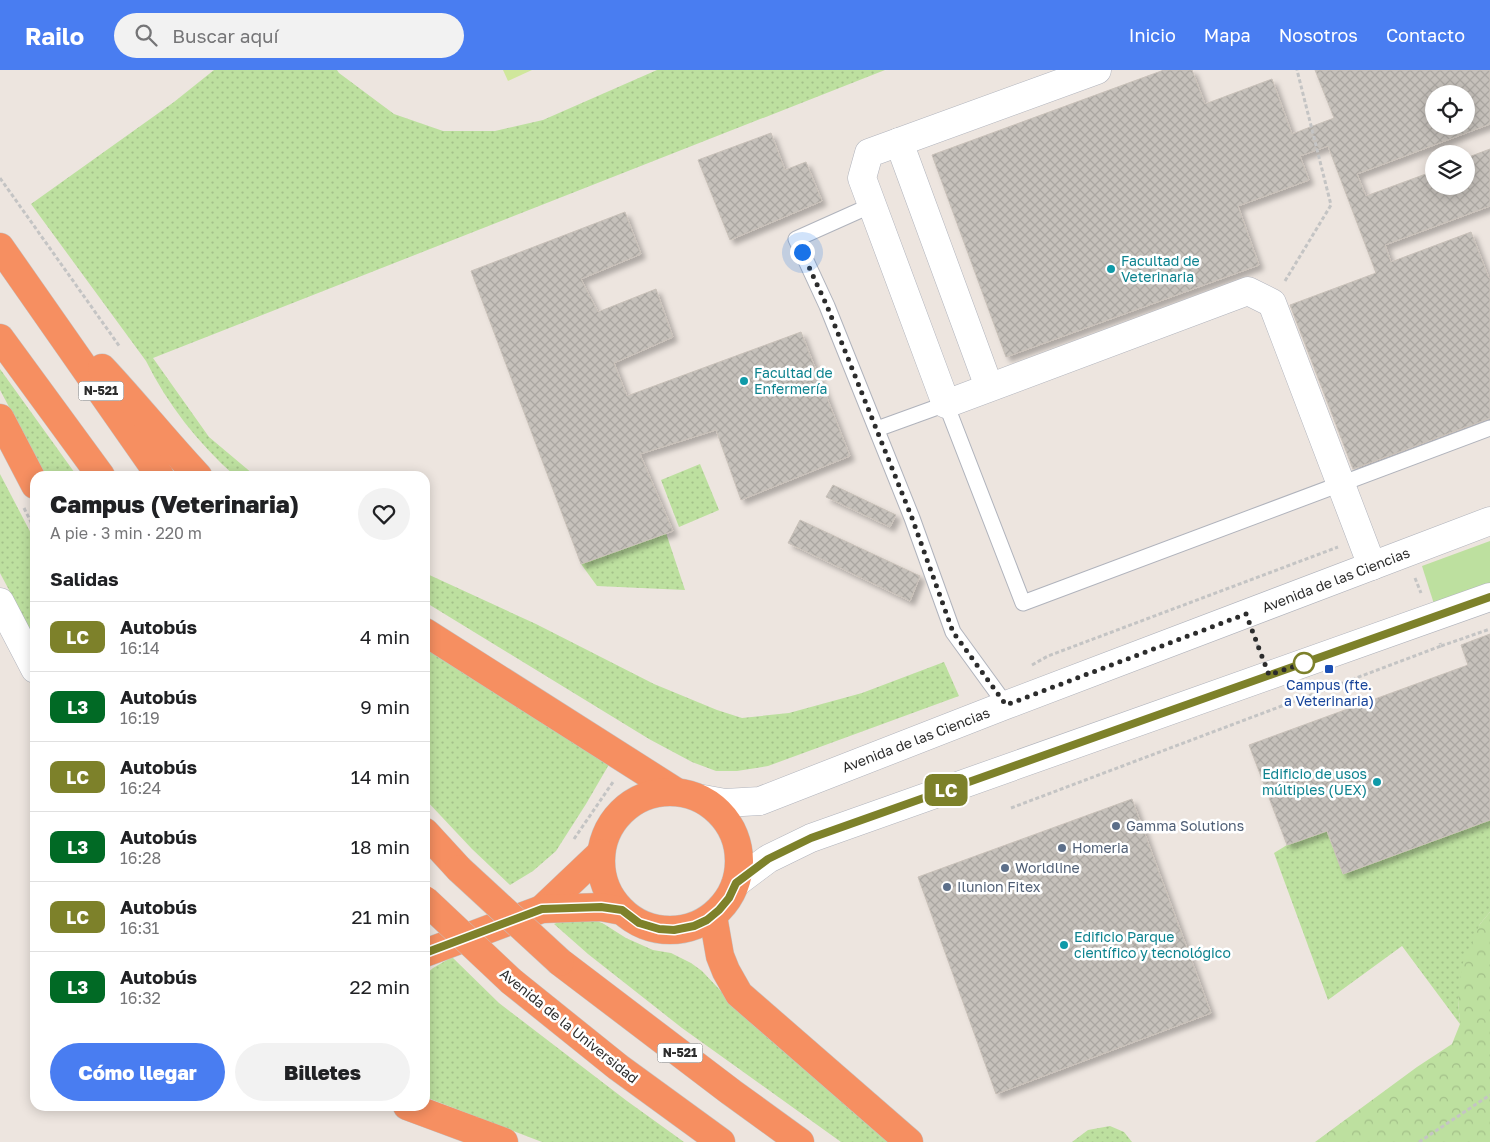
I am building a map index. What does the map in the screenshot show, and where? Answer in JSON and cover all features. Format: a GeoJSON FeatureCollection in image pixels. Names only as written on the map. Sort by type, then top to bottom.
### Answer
{"type":"FeatureCollection","features":[{"type":"Feature","properties":{"kind":"highway","name":"N-521"},"geometry":{"type":"LineString","coordinates":[[0,246],[157,471]]}},
{"type":"Feature","properties":{"kind":"highway"},"geometry":{"type":"LineString","coordinates":[[42,306],[133,401],[193,471]]}},
{"type":"Feature","properties":{"kind":"highway"},"geometry":{"type":"LineString","coordinates":[[0,338],[96,471]]}},
{"type":"Feature","properties":{"kind":"highway"},"geometry":{"type":"LineString","coordinates":[[0,418],[30,476]]}},
{"type":"Feature","properties":{"kind":"highway"},"geometry":{"type":"LineString","coordinates":[[430,635],[675,791]]}},
{"type":"Feature","properties":{"kind":"highway"},"geometry":{"type":"LineString","coordinates":[[675,791],[690,794],[703,799],[720,812],[735,835],[740,862],[736,883],[729,898],[713,916],[694,926],[667,930],[646,926],[622,910],[612,898],[605,884],[601,869],[601,853],[604,839],[610,826],[624,809],[635,800],[650,794],[675,791]]}},
{"type":"Feature","properties":{"kind":"highway","name":"N-521"},"geometry":{"type":"LineString","coordinates":[[430,837],[459,869],[560,962],[800,1142]]}},
{"type":"Feature","properties":{"kind":"highway"},"geometry":{"type":"LineString","coordinates":[[542,909],[601,853]]}},
{"type":"Feature","properties":{"kind":"highway","name":"Avenida de la Universidad"},"geometry":{"type":"LineString","coordinates":[[430,905],[511,981],[618,1067],[721,1142]]}},
{"type":"Feature","properties":{"kind":"highway"},"geometry":{"type":"LineString","coordinates":[[430,951],[542,909],[601,907],[622,910]]}},
{"type":"Feature","properties":{"kind":"highway"},"geometry":{"type":"LineString","coordinates":[[713,916],[723,963],[739,994],[909,1142]]}},
{"type":"Feature","properties":{"kind":"highway"},"geometry":{"type":"LineString","coordinates":[[420,1111],[504,1142]]}},
{"type":"Feature","properties":{"kind":"main road"},"geometry":{"type":"LineString","coordinates":[[1096,70],[870,153],[862,178],[946,404],[1248,291],[1272,304],[1372,566]]}},
{"type":"Feature","properties":{"kind":"main road"},"geometry":{"type":"LineString","coordinates":[[898,142],[989,387]]}},
{"type":"Feature","properties":{"kind":"main road","name":"Avenida de las Ciencias"},"geometry":{"type":"LineString","coordinates":[[703,799],[724,803],[760,801],[1000,696],[1246,614],[1490,522]]}},
{"type":"Feature","properties":{"kind":"main road"},"geometry":{"type":"LineString","coordinates":[[736,883],[768,859],[811,838],[1490,597]]}},
{"type":"Feature","properties":{"kind":"main road"},"geometry":{"type":"LineString","coordinates":[[0,602],[30,659]]}},
{"type":"Feature","properties":{"kind":"lane"},"geometry":{"type":"LineString","coordinates":[[872,205],[796,239],[827,306],[877,429],[912,518],[953,632],[1000,696]]}},
{"type":"Feature","properties":{"kind":"lane"},"geometry":{"type":"LineString","coordinates":[[877,429],[946,404],[1023,603],[1490,428]]}},
{"type":"Feature","properties":{"kind":"path"},"geometry":{"type":"LineString","coordinates":[[1272,304],[1331,205],[1297,70]]}},
{"type":"Feature","properties":{"kind":"path"},"geometry":{"type":"LineString","coordinates":[[0,178],[120,347]]}},
{"type":"Feature","properties":{"kind":"path"},"geometry":{"type":"LineString","coordinates":[[1000,696],[1048,656],[1361,538]]}},
{"type":"Feature","properties":{"kind":"path"},"geometry":{"type":"LineString","coordinates":[[1406,553],[1441,646]]}},
{"type":"Feature","properties":{"kind":"path"},"geometry":{"type":"LineString","coordinates":[[1246,614],[1269,675]]}},
{"type":"Feature","properties":{"kind":"path"},"geometry":{"type":"LineString","coordinates":[[1011,808],[1490,629]]}},
{"type":"Feature","properties":{"kind":"path"},"geometry":{"type":"LineString","coordinates":[[572,843],[628,761]]}},
{"type":"Feature","properties":{"kind":"path"},"geometry":{"type":"LineString","coordinates":[[1419,1142],[1490,1095]]}},
{"type":"Feature","properties":{"kind":"green space"},"geometry":{"type":"Polygon","coordinates":[[[214,70],[337,70],[394,114],[443,131],[495,131],[543,120],[657,70],[885,70],[153,358],[209,437],[249,471],[230,471],[196,437],[164,393],[146,361],[31,204],[174,102],[214,70]]]}},
{"type":"Feature","properties":{"kind":"green space"},"geometry":{"type":"Polygon","coordinates":[[[503,70],[532,70],[508,81],[503,70]]]}},
{"type":"Feature","properties":{"kind":"green space"},"geometry":{"type":"Polygon","coordinates":[[[0,369],[73,471],[43,471],[0,390],[0,369]]]}},
{"type":"Feature","properties":{"kind":"green space"},"geometry":{"type":"Polygon","coordinates":[[[700,464],[719,510],[679,527],[661,480],[700,464]]]}},
{"type":"Feature","properties":{"kind":"green space"},"geometry":{"type":"Polygon","coordinates":[[[0,474],[30,531],[30,630],[0,573],[0,474]]]}},
{"type":"Feature","properties":{"kind":"green space"},"geometry":{"type":"Polygon","coordinates":[[[666,533],[685,590],[597,586],[581,564],[666,533]]]}},
{"type":"Feature","properties":{"kind":"green space"},"geometry":{"type":"Polygon","coordinates":[[[1490,541],[1490,584],[1434,604],[1422,566],[1490,541]]]}},
{"type":"Feature","properties":{"kind":"green space"},"geometry":{"type":"Polygon","coordinates":[[[430,575],[536,624],[654,684],[717,710],[742,718],[789,713],[862,693],[944,662],[959,696],[768,766],[737,771],[716,771],[692,762],[649,739],[430,605],[430,575]]]}},
{"type":"Feature","properties":{"kind":"green space"},"geometry":{"type":"Polygon","coordinates":[[[430,648],[611,761],[556,851],[533,871],[510,885],[472,849],[430,804],[430,648]]]}},
{"type":"Feature","properties":{"kind":"green space"},"geometry":{"type":"Polygon","coordinates":[[[1490,820],[1490,912],[1480,924],[1458,1000],[1460,1024],[1402,946],[1328,1000],[1274,853],[1287,845],[1327,831],[1343,874],[1490,820]]]}},
{"type":"Feature","properties":{"kind":"green space"},"geometry":{"type":"Polygon","coordinates":[[[1490,912],[1490,1142],[1315,1142],[1417,1067],[1452,1044],[1460,1024],[1458,1000],[1462,965],[1480,924],[1490,912]]]}},
{"type":"Feature","properties":{"kind":"green space"},"geometry":{"type":"Polygon","coordinates":[[[573,916],[590,918],[604,924],[626,938],[653,950],[671,953],[691,963],[702,971],[753,1025],[891,1142],[841,1142],[682,1028],[588,954],[554,924],[573,916]]]}},
{"type":"Feature","properties":{"kind":"green space"},"geometry":{"type":"Polygon","coordinates":[[[452,957],[499,1003],[684,1142],[542,1142],[430,1099],[430,971],[452,957]]]}},
{"type":"Feature","properties":{"kind":"green space"},"geometry":{"type":"Polygon","coordinates":[[[1110,1126],[1124,1132],[1132,1142],[1072,1142],[1088,1130],[1110,1126]]]}},
{"type":"Feature","properties":{"kind":"building","name":"Facultad de Veterinaria"},"geometry":{"type":"Polygon","coordinates":[[[1164,70],[1192,70],[1205,104],[1272,79],[1292,134],[1334,118],[1315,70],[1490,70],[1490,124],[1475,130],[1475,85],[1425,85],[1425,135],[1461,135],[1434,145],[1425,145],[1425,148],[1357,174],[1366,196],[1425,174],[1425,195],[1475,195],[1475,155],[1490,149],[1490,206],[1385,245],[1391,262],[1471,232],[1490,277],[1490,418],[1353,469],[1290,305],[1376,273],[1328,146],[1300,156],[1309,180],[1238,206],[1259,265],[1006,357],[932,155],[1164,70]]]}},
{"type":"Feature","properties":{"kind":"building"},"geometry":{"type":"Polygon","coordinates":[[[771,133],[785,170],[806,162],[822,201],[730,240],[698,160],[771,133]]]}},
{"type":"Feature","properties":{"kind":"building","name":"Facultad de Enfermería"},"geometry":{"type":"Polygon","coordinates":[[[625,212],[641,254],[581,279],[598,312],[656,289],[673,337],[614,363],[627,396],[801,332],[850,456],[741,500],[716,430],[640,454],[673,531],[581,564],[471,271],[625,212]]]}},
{"type":"Feature","properties":{"kind":"building"},"geometry":{"type":"Polygon","coordinates":[[[833,485],[896,515],[890,527],[826,497],[833,485]]]}},
{"type":"Feature","properties":{"kind":"building"},"geometry":{"type":"Polygon","coordinates":[[[800,520],[920,576],[910,601],[788,543],[800,520]]]}},
{"type":"Feature","properties":{"kind":"building","name":"Edificio de usos múltiples (UEX)"},"geometry":{"type":"Polygon","coordinates":[[[1490,634],[1490,820],[1343,874],[1327,831],[1287,845],[1249,745],[1468,665],[1461,645],[1490,634]]]}},
{"type":"Feature","properties":{"kind":"building","name":"Edificio Parque científico y tecnológico"},"geometry":{"type":"Polygon","coordinates":[[[1132,799],[1211,1013],[996,1094],[918,877],[1132,799]]]}},
{"type":"Feature","properties":{"kind":"bus line","name":"LC"},"geometry":{"type":"LineString","coordinates":[[430,951],[542,909],[601,907],[622,910],[639,923],[659,929],[674,930],[694,926],[707,920],[719,910],[729,898],[736,883],[768,859],[811,838],[1490,597]]}},
{"type":"Feature","properties":{"kind":"place","name":"Facultad de Veterinaria"},"geometry":{"type":"Point","coordinates":[1111,269]}},
{"type":"Feature","properties":{"kind":"place","name":"Facultad de Enfermería"},"geometry":{"type":"Point","coordinates":[744,381]}},
{"type":"Feature","properties":{"kind":"place","name":"Campus (fte. a Veterinaria)"},"geometry":{"type":"Point","coordinates":[1329,669]}},
{"type":"Feature","properties":{"kind":"place","name":"Edificio de usos múltiples (UEX)"},"geometry":{"type":"Point","coordinates":[1377,782]}},
{"type":"Feature","properties":{"kind":"place","name":"Gamma Solutions"},"geometry":{"type":"Point","coordinates":[1116,826]}},
{"type":"Feature","properties":{"kind":"place","name":"Homeria"},"geometry":{"type":"Point","coordinates":[1062,848]}},
{"type":"Feature","properties":{"kind":"place","name":"Worldline"},"geometry":{"type":"Point","coordinates":[1005,868]}},
{"type":"Feature","properties":{"kind":"place","name":"Ilunion Fitex"},"geometry":{"type":"Point","coordinates":[947,887]}},
{"type":"Feature","properties":{"kind":"place","name":"Edificio Parque científico y tecnológico"},"geometry":{"type":"Point","coordinates":[1064,945]}},
{"type":"Feature","properties":{"kind":"route"},"geometry":{"type":"LineString","coordinates":[[802,252],[827,306],[912,518],[953,632],[1006,705],[1246,614],[1269,675],[1304,663]]}}]}
